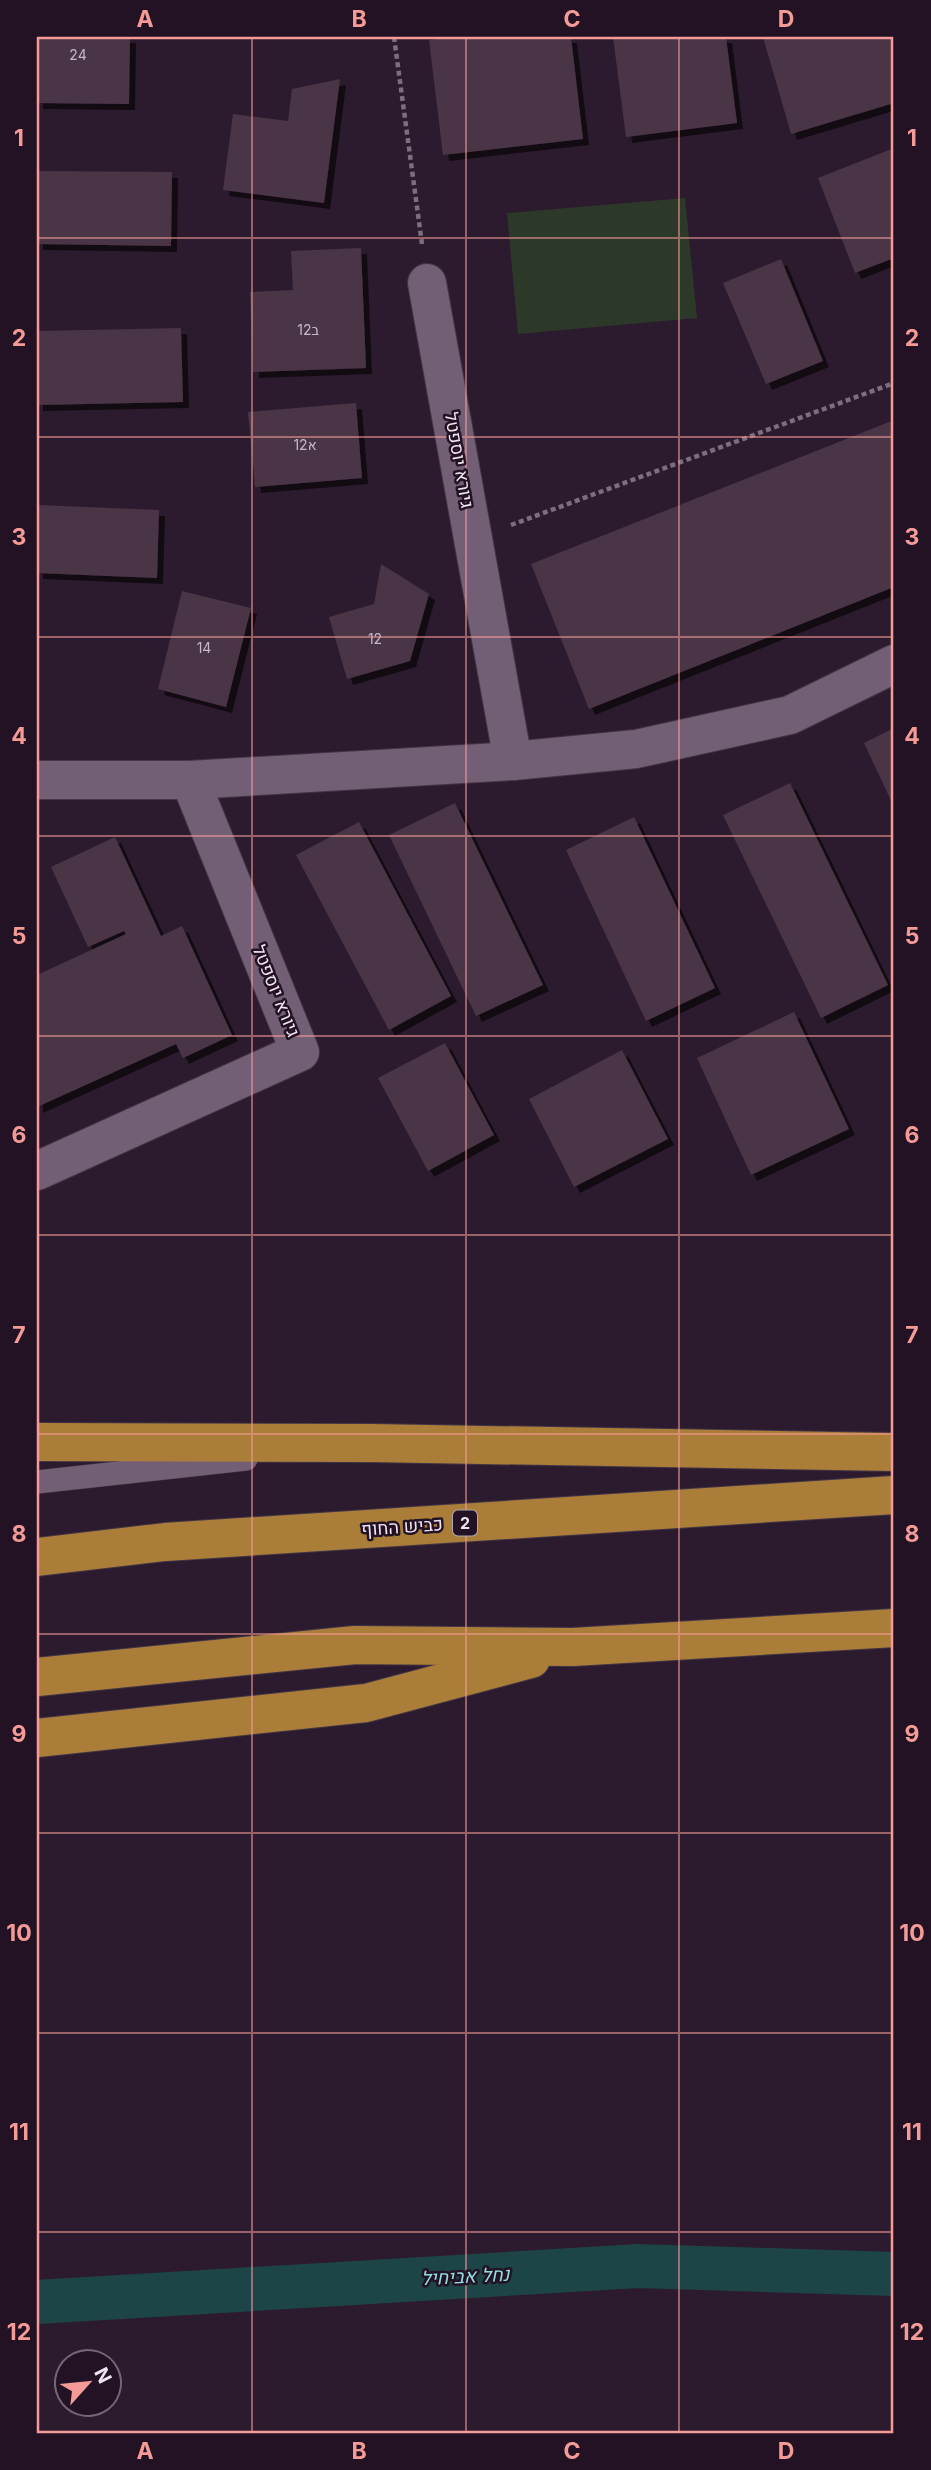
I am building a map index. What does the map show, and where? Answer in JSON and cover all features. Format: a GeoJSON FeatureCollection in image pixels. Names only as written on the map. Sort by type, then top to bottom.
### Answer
{"type":"FeatureCollection","features":[{"type":"Feature","properties":{"kind":"highway"},"geometry":{"type":"LineString","coordinates":[[37,1442],[894,1452]]}},
{"type":"Feature","properties":{"kind":"highway","name":"כביש החוף"},"geometry":{"type":"LineString","coordinates":[[37,1557],[178,1541],[894,1495]]}},
{"type":"Feature","properties":{"kind":"highway"},"geometry":{"type":"LineString","coordinates":[[37,1677],[355,1645],[573,1647],[894,1628]]}},
{"type":"Feature","properties":{"kind":"highway"},"geometry":{"type":"LineString","coordinates":[[37,1738],[366,1703],[573,1647]]}},
{"type":"Feature","properties":{"kind":"street","name":"גיורא יוספטל"},"geometry":{"type":"LineString","coordinates":[[427,283],[513,761]]}},
{"type":"Feature","properties":{"kind":"street"},"geometry":{"type":"LineString","coordinates":[[37,780],[190,780],[513,761],[636,749],[790,715],[894,664]]}},
{"type":"Feature","properties":{"kind":"street","name":"גיורא יוספטל"},"geometry":{"type":"LineString","coordinates":[[37,1171],[300,1052],[190,780]]}},
{"type":"Feature","properties":{"kind":"lane"},"geometry":{"type":"LineString","coordinates":[[37,1482],[382,1444]]}},
{"type":"Feature","properties":{"kind":"path"},"geometry":{"type":"LineString","coordinates":[[394,37],[427,283]]}},
{"type":"Feature","properties":{"kind":"path"},"geometry":{"type":"LineString","coordinates":[[474,539],[894,383]]}},
{"type":"Feature","properties":{"kind":"green space"},"geometry":{"type":"Polygon","coordinates":[[[685,198],[697,318],[518,334],[507,213],[685,198]]]}},
{"type":"Feature","properties":{"kind":"building"},"geometry":{"type":"Polygon","coordinates":[[[37,37],[130,37],[129,104],[37,103],[37,37]]]}},
{"type":"Feature","properties":{"kind":"building"},"geometry":{"type":"Polygon","coordinates":[[[459,37],[571,37],[583,139],[443,155],[429,40],[459,37]]]}},
{"type":"Feature","properties":{"kind":"building"},"geometry":{"type":"Polygon","coordinates":[[[613,37],[726,37],[737,123],[626,137],[613,37]]]}},
{"type":"Feature","properties":{"kind":"building"},"geometry":{"type":"Polygon","coordinates":[[[763,37],[894,37],[894,103],[791,134],[763,37]]]}},
{"type":"Feature","properties":{"kind":"building"},"geometry":{"type":"Polygon","coordinates":[[[340,79],[324,203],[223,190],[233,114],[288,121],[292,89],[340,79]]]}},
{"type":"Feature","properties":{"kind":"building"},"geometry":{"type":"Polygon","coordinates":[[[894,148],[894,258],[855,273],[818,178],[894,148]]]}},
{"type":"Feature","properties":{"kind":"building"},"geometry":{"type":"Polygon","coordinates":[[[37,171],[172,172],[171,246],[37,244],[37,171]]]}},
{"type":"Feature","properties":{"kind":"building"},"geometry":{"type":"Polygon","coordinates":[[[361,248],[366,368],[253,372],[250,292],[293,290],[291,251],[361,248]]]}},
{"type":"Feature","properties":{"kind":"building"},"geometry":{"type":"Polygon","coordinates":[[[781,259],[823,361],[766,384],[723,283],[781,259]]]}},
{"type":"Feature","properties":{"kind":"building"},"geometry":{"type":"Polygon","coordinates":[[[181,328],[183,402],[37,405],[37,331],[181,328]]]}},
{"type":"Feature","properties":{"kind":"building"},"geometry":{"type":"Polygon","coordinates":[[[356,403],[362,478],[255,487],[248,412],[356,403]]]}},
{"type":"Feature","properties":{"kind":"building"},"geometry":{"type":"Polygon","coordinates":[[[894,420],[894,587],[589,709],[531,564],[894,420]]]}},
{"type":"Feature","properties":{"kind":"building"},"geometry":{"type":"Polygon","coordinates":[[[37,505],[159,510],[157,578],[37,573],[37,505]]]}},
{"type":"Feature","properties":{"kind":"building"},"geometry":{"type":"Polygon","coordinates":[[[381,564],[429,594],[410,661],[347,679],[329,617],[374,604],[381,564]]]}},
{"type":"Feature","properties":{"kind":"building"},"geometry":{"type":"Polygon","coordinates":[[[182,591],[251,608],[226,707],[158,689],[182,591]]]}},
{"type":"Feature","properties":{"kind":"building"},"geometry":{"type":"Polygon","coordinates":[[[894,728],[894,807],[864,743],[894,728]]]}},
{"type":"Feature","properties":{"kind":"building"},"geometry":{"type":"Polygon","coordinates":[[[790,783],[888,985],[821,1018],[723,815],[790,783]]]}},
{"type":"Feature","properties":{"kind":"building"},"geometry":{"type":"Polygon","coordinates":[[[455,803],[543,985],[476,1016],[389,835],[455,803]]]}},
{"type":"Feature","properties":{"kind":"building"},"geometry":{"type":"Polygon","coordinates":[[[634,817],[715,988],[646,1021],[566,850],[634,817]]]}},
{"type":"Feature","properties":{"kind":"building"},"geometry":{"type":"Polygon","coordinates":[[[359,822],[451,996],[389,1030],[296,855],[359,822]]]}},
{"type":"Feature","properties":{"kind":"building"},"geometry":{"type":"Polygon","coordinates":[[[115,837],[161,936],[182,926],[232,1035],[183,1058],[176,1044],[37,1107],[37,975],[126,934],[124,931],[88,947],[51,867],[115,837]]]}},
{"type":"Feature","properties":{"kind":"building"},"geometry":{"type":"Polygon","coordinates":[[[794,1012],[849,1129],[751,1175],[697,1058],[794,1012]]]}},
{"type":"Feature","properties":{"kind":"building"},"geometry":{"type":"Polygon","coordinates":[[[445,1043],[494,1135],[428,1171],[378,1078],[445,1043]]]}},
{"type":"Feature","properties":{"kind":"building"},"geometry":{"type":"Polygon","coordinates":[[[622,1050],[668,1139],[574,1187],[529,1099],[622,1050]]]}},
{"type":"Feature","properties":{"kind":"waterway","name":"נחל אביחיל"},"geometry":{"type":"LineString","coordinates":[[37,2302],[638,2266],[894,2274]]}}]}
